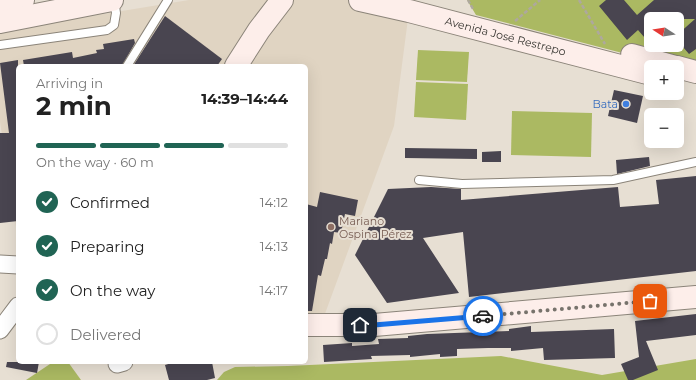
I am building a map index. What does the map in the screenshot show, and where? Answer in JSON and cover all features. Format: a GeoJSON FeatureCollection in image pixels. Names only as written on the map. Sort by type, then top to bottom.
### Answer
{"type":"FeatureCollection","features":[{"type":"Feature","properties":{"kind":"main road"},"geometry":{"type":"LineString","coordinates":[[0,5],[23,0]]}},
{"type":"Feature","properties":{"kind":"main road"},"geometry":{"type":"LineString","coordinates":[[0,22],[113,0]]}},
{"type":"Feature","properties":{"kind":"main road"},"geometry":{"type":"LineString","coordinates":[[237,64],[259,30],[282,0]]}},
{"type":"Feature","properties":{"kind":"main road","name":"Avenida José Restrepo"},"geometry":{"type":"LineString","coordinates":[[360,0],[409,11],[644,72]]}},
{"type":"Feature","properties":{"kind":"main road","name":"Avenida José Restrepo"},"geometry":{"type":"LineString","coordinates":[[421,0],[472,8],[512,24],[651,60]]}},
{"type":"Feature","properties":{"kind":"main road","name":"Avenida José Restrepo"},"geometry":{"type":"LineString","coordinates":[[684,69],[696,72]]}},
{"type":"Feature","properties":{"kind":"main road"},"geometry":{"type":"LineString","coordinates":[[684,83],[696,86]]}},
{"type":"Feature","properties":{"kind":"main road"},"geometry":{"type":"LineString","coordinates":[[308,325],[374,325],[696,297]]}},
{"type":"Feature","properties":{"kind":"street"},"geometry":{"type":"LineString","coordinates":[[0,264],[16,265]]}},
{"type":"Feature","properties":{"kind":"street"},"geometry":{"type":"LineString","coordinates":[[0,330],[16,309]]}},
{"type":"Feature","properties":{"kind":"lane"},"geometry":{"type":"LineString","coordinates":[[0,45],[107,30],[114,25],[116,19],[113,0]]}},
{"type":"Feature","properties":{"kind":"lane"},"geometry":{"type":"LineString","coordinates":[[128,64],[168,0]]}},
{"type":"Feature","properties":{"kind":"lane"},"geometry":{"type":"LineString","coordinates":[[419,180],[462,184],[613,180],[696,162]]}},
{"type":"Feature","properties":{"kind":"path"},"geometry":{"type":"LineString","coordinates":[[512,24],[540,0]]}},
{"type":"Feature","properties":{"kind":"path"},"geometry":{"type":"LineString","coordinates":[[579,0],[608,48]]}},
{"type":"Feature","properties":{"kind":"shaded area","name":"Mariano Ospina Pérez"},"geometry":{"type":"Polygon","coordinates":[[[189,0],[360,0],[409,11],[394,126],[319,330],[308,329],[308,64],[16,64],[16,226],[0,122],[0,31],[189,0]]]}},
{"type":"Feature","properties":{"kind":"green space"},"geometry":{"type":"Polygon","coordinates":[[[467,0],[696,0],[696,64],[684,66],[684,60],[649,60],[476,15],[467,0]]]}},
{"type":"Feature","properties":{"kind":"green space"},"geometry":{"type":"Polygon","coordinates":[[[418,50],[469,52],[467,82],[416,80],[418,50]]]}},
{"type":"Feature","properties":{"kind":"green space"},"geometry":{"type":"Polygon","coordinates":[[[416,82],[468,84],[466,120],[414,117],[416,82]]]}},
{"type":"Feature","properties":{"kind":"green space"},"geometry":{"type":"Polygon","coordinates":[[[512,111],[592,113],[591,157],[511,155],[512,111]]]}},
{"type":"Feature","properties":{"kind":"green space"},"geometry":{"type":"Polygon","coordinates":[[[501,356],[602,375],[696,359],[696,380],[217,380],[224,372],[235,367],[501,356]]]}},
{"type":"Feature","properties":{"kind":"green space"},"geometry":{"type":"Polygon","coordinates":[[[50,364],[69,364],[81,380],[26,380],[50,364]]]}},
{"type":"Feature","properties":{"kind":"building"},"geometry":{"type":"Polygon","coordinates":[[[606,0],[624,0],[637,15],[654,0],[696,0],[696,49],[689,54],[684,48],[684,29],[695,19],[684,19],[684,12],[644,12],[644,37],[638,30],[627,40],[599,6],[606,0]]]}},
{"type":"Feature","properties":{"kind":"building"},"geometry":{"type":"Polygon","coordinates":[[[165,16],[222,59],[218,64],[134,64],[165,16]]]}},
{"type":"Feature","properties":{"kind":"building"},"geometry":{"type":"Polygon","coordinates":[[[134,39],[135,43],[123,64],[24,64],[23,60],[72,52],[73,58],[97,53],[96,50],[104,49],[103,44],[134,39]]]}},
{"type":"Feature","properties":{"kind":"building"},"geometry":{"type":"Polygon","coordinates":[[[18,60],[18,64],[16,64],[16,221],[0,223],[0,133],[9,133],[0,63],[18,60]]]}},
{"type":"Feature","properties":{"kind":"building"},"geometry":{"type":"Polygon","coordinates":[[[614,90],[643,96],[637,123],[608,116],[614,90]]]}},
{"type":"Feature","properties":{"kind":"building"},"geometry":{"type":"Polygon","coordinates":[[[405,148],[477,149],[477,159],[405,158],[405,148]]]}},
{"type":"Feature","properties":{"kind":"building"},"geometry":{"type":"Polygon","coordinates":[[[501,151],[501,162],[482,162],[482,152],[501,151]]]}},
{"type":"Feature","properties":{"kind":"building"},"geometry":{"type":"Polygon","coordinates":[[[649,157],[650,166],[617,174],[616,160],[649,157]]]}},
{"type":"Feature","properties":{"kind":"building"},"geometry":{"type":"Polygon","coordinates":[[[696,176],[696,271],[469,297],[463,232],[423,238],[459,293],[387,303],[355,255],[388,189],[431,187],[461,189],[461,200],[618,187],[620,207],[659,204],[656,180],[696,176]]]}},
{"type":"Feature","properties":{"kind":"building"},"geometry":{"type":"Polygon","coordinates":[[[320,192],[358,200],[355,216],[345,214],[341,233],[334,232],[332,244],[330,243],[327,259],[325,259],[321,276],[318,275],[312,311],[308,311],[308,205],[317,207],[320,192]]]}},
{"type":"Feature","properties":{"kind":"building"},"geometry":{"type":"Polygon","coordinates":[[[696,314],[696,335],[646,341],[658,370],[633,380],[628,380],[621,364],[639,357],[635,321],[696,314]]]}},
{"type":"Feature","properties":{"kind":"building"},"geometry":{"type":"Polygon","coordinates":[[[531,326],[531,332],[614,329],[615,358],[544,360],[543,348],[511,351],[511,348],[488,348],[457,349],[457,356],[440,357],[440,354],[410,357],[410,355],[371,356],[372,359],[324,362],[323,345],[352,343],[352,346],[379,344],[378,339],[408,338],[408,336],[427,334],[509,331],[509,329],[531,326]]]}},
{"type":"Feature","properties":{"kind":"building"},"geometry":{"type":"Polygon","coordinates":[[[7,362],[16,362],[16,364],[39,364],[37,373],[6,367],[7,362]]]}},
{"type":"Feature","properties":{"kind":"building"},"geometry":{"type":"Polygon","coordinates":[[[212,364],[215,378],[207,380],[169,380],[165,365],[212,364]]]}},
{"type":"Feature","properties":{"kind":"way so far"},"geometry":{"type":"LineString","coordinates":[[483,316],[650,301]]}},
{"type":"Feature","properties":{"kind":"place","name":"Bata"},"geometry":{"type":"Point","coordinates":[626,104]}},
{"type":"Feature","properties":{"kind":"place","name":"Mariano Ospina Pérez"},"geometry":{"type":"Point","coordinates":[331,227]}},
{"type":"Feature","properties":{"kind":"route"},"geometry":{"type":"LineString","coordinates":[[360,325],[483,316]]}}]}
